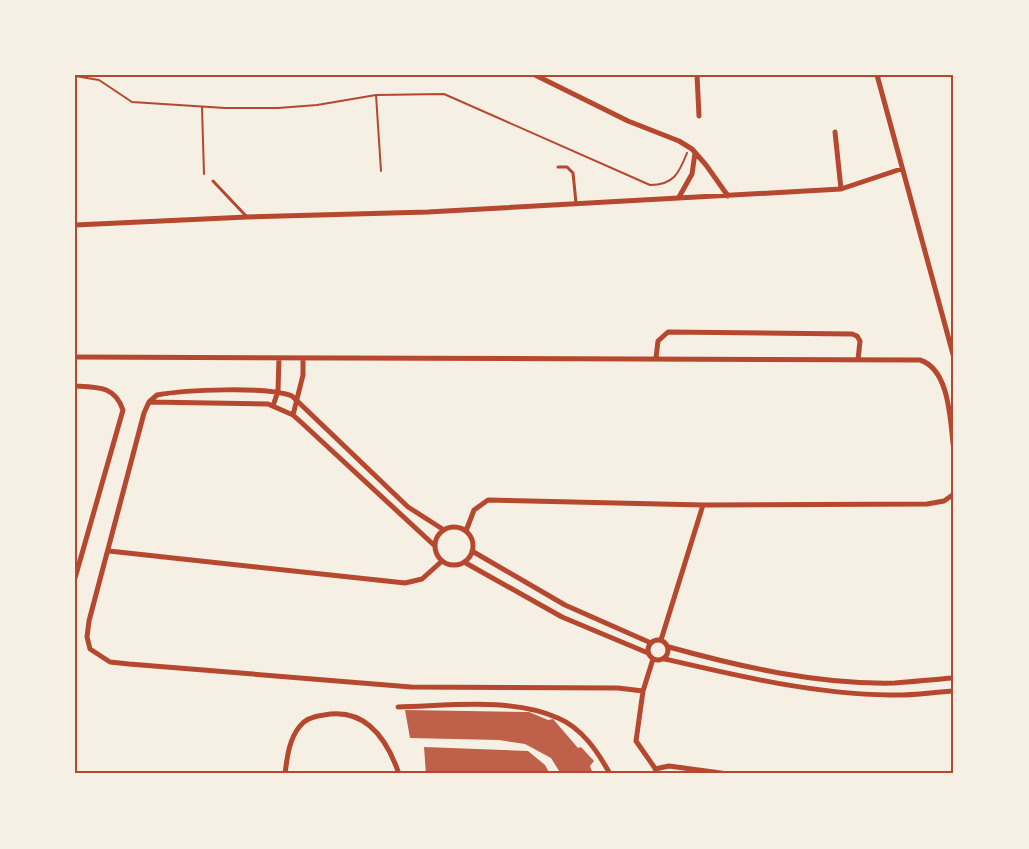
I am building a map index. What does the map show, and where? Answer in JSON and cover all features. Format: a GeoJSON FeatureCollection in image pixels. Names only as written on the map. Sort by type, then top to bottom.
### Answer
{"type":"FeatureCollection","features":[{"type":"Feature","properties":{"kind":"street"},"geometry":{"type":"LineString","coordinates":[[535,75],[628,121],[660,132],[689,147],[728,196]]}},
{"type":"Feature","properties":{"kind":"street"},"geometry":{"type":"LineString","coordinates":[[697,75],[699,116]]}},
{"type":"Feature","properties":{"kind":"street"},"geometry":{"type":"LineString","coordinates":[[877,75],[954,358]]}},
{"type":"Feature","properties":{"kind":"street"},"geometry":{"type":"LineString","coordinates":[[835,132],[841,189]]}},
{"type":"Feature","properties":{"kind":"street"},"geometry":{"type":"LineString","coordinates":[[678,197],[692,174],[695,153]]}},
{"type":"Feature","properties":{"kind":"street"},"geometry":{"type":"LineString","coordinates":[[75,225],[247,217],[428,213],[841,189],[901,169]]}},
{"type":"Feature","properties":{"kind":"street"},"geometry":{"type":"LineString","coordinates":[[656,358],[658,341],[668,332],[852,334],[860,341],[858,360]]}},
{"type":"Feature","properties":{"kind":"street"},"geometry":{"type":"LineString","coordinates":[[75,357],[920,360],[934,369],[944,391],[954,451]]}},
{"type":"Feature","properties":{"kind":"street"},"geometry":{"type":"LineString","coordinates":[[273,406],[278,392],[279,358]]}},
{"type":"Feature","properties":{"kind":"street"},"geometry":{"type":"LineString","coordinates":[[293,415],[303,375],[303,358]]}},
{"type":"Feature","properties":{"kind":"street"},"geometry":{"type":"LineString","coordinates":[[75,386],[101,387],[112,391],[123,410],[75,578]]}},
{"type":"Feature","properties":{"kind":"street"},"geometry":{"type":"LineString","coordinates":[[444,530],[408,507],[298,401],[278,392],[248,390],[162,394],[149,402],[87,637],[90,648],[110,662],[411,687],[618,688],[643,691]]}},
{"type":"Feature","properties":{"kind":"street"},"geometry":{"type":"LineString","coordinates":[[149,402],[273,406],[293,415],[415,531],[435,546],[442,561],[453,565],[464,562],[472,552],[473,544],[466,531],[451,527],[437,537],[435,546]]}},
{"type":"Feature","properties":{"kind":"street"},"geometry":{"type":"LineString","coordinates":[[466,531],[474,510],[488,500],[703,505],[927,504],[944,501],[954,494]]}},
{"type":"Feature","properties":{"kind":"street"},"geometry":{"type":"LineString","coordinates":[[661,640],[703,505]]}},
{"type":"Feature","properties":{"kind":"street"},"geometry":{"type":"LineString","coordinates":[[109,550],[405,583],[429,574],[442,561]]}},
{"type":"Feature","properties":{"kind":"street"},"geometry":{"type":"LineString","coordinates":[[472,552],[565,605],[651,642],[661,640]]}},
{"type":"Feature","properties":{"kind":"street"},"geometry":{"type":"LineString","coordinates":[[464,562],[562,617],[648,653],[653,659]]}},
{"type":"Feature","properties":{"kind":"street"},"geometry":{"type":"LineString","coordinates":[[661,640],[669,647],[736,663],[814,677],[894,683],[954,678]]}},
{"type":"Feature","properties":{"kind":"street"},"geometry":{"type":"LineString","coordinates":[[648,653],[651,642]]}},
{"type":"Feature","properties":{"kind":"street"},"geometry":{"type":"LineString","coordinates":[[665,659],[669,647]]}},
{"type":"Feature","properties":{"kind":"street"},"geometry":{"type":"LineString","coordinates":[[653,659],[643,691],[636,741],[657,772],[669,766],[728,774]]}},
{"type":"Feature","properties":{"kind":"street"},"geometry":{"type":"LineString","coordinates":[[653,659],[665,659],[737,676],[813,688],[891,696],[954,691]]}},
{"type":"Feature","properties":{"kind":"street"},"geometry":{"type":"LineString","coordinates":[[813,688],[814,677]]}},
{"type":"Feature","properties":{"kind":"street"},"geometry":{"type":"LineString","coordinates":[[398,707],[507,705],[558,718],[590,742],[610,774]]}},
{"type":"Feature","properties":{"kind":"street"},"geometry":{"type":"LineString","coordinates":[[285,774],[289,748],[301,724],[312,717],[330,714],[359,718],[379,732],[399,774]]}},
{"type":"Feature","properties":{"kind":"lane"},"geometry":{"type":"LineString","coordinates":[[558,167],[567,167],[573,173],[576,203]]}},
{"type":"Feature","properties":{"kind":"lane"},"geometry":{"type":"LineString","coordinates":[[213,181],[247,217]]}},
{"type":"Feature","properties":{"kind":"path"},"geometry":{"type":"LineString","coordinates":[[75,76],[99,80],[132,102],[202,107],[278,108],[317,105],[376,95],[435,92],[452,96],[650,185],[665,183],[678,175],[689,147]]}},
{"type":"Feature","properties":{"kind":"path"},"geometry":{"type":"LineString","coordinates":[[376,95],[381,171]]}},
{"type":"Feature","properties":{"kind":"path"},"geometry":{"type":"LineString","coordinates":[[202,107],[204,174]]}},
{"type":"Feature","properties":{"kind":"building"},"geometry":{"type":"Polygon","coordinates":[[[405,710],[529,712],[548,720],[553,719],[578,748],[581,747],[594,761],[590,766],[593,774],[561,774],[551,758],[525,744],[499,740],[410,738],[405,710]]]}},
{"type":"Feature","properties":{"kind":"building"},"geometry":{"type":"Polygon","coordinates":[[[424,747],[528,751],[545,765],[550,774],[426,774],[424,747]]]}}]}
